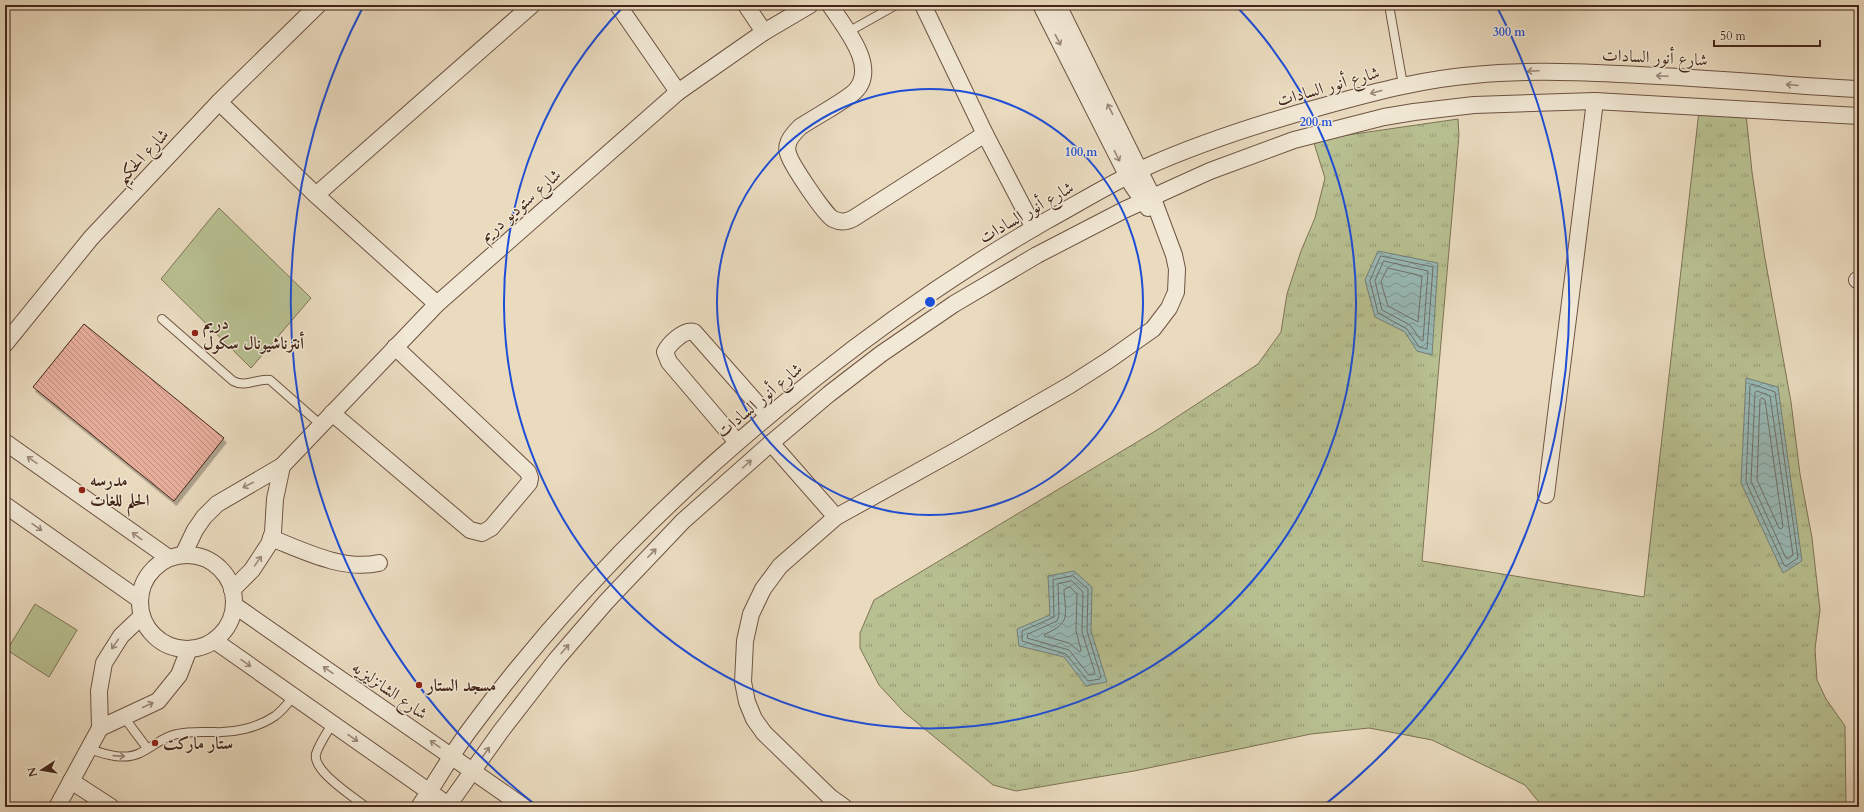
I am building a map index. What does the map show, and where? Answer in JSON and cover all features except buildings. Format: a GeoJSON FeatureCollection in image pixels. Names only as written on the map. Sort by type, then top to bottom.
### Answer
{"type":"FeatureCollection","features":[{"type":"Feature","properties":{"kind":"street","name":"شارع الحكيم"},"geometry":{"type":"LineString","coordinates":[[5,344],[91,238],[219,102],[318,5]]}},
{"type":"Feature","properties":{"kind":"street"},"geometry":{"type":"LineString","coordinates":[[316,195],[532,5]]}},
{"type":"Feature","properties":{"kind":"street"},"geometry":{"type":"LineString","coordinates":[[618,5],[678,92]]}},
{"type":"Feature","properties":{"kind":"street"},"geometry":{"type":"LineString","coordinates":[[746,5],[764,32]]}},
{"type":"Feature","properties":{"kind":"street","name":"شارع ستوديو دريم"},"geometry":{"type":"LineString","coordinates":[[176,557],[200,523],[217,504],[282,466],[437,304],[678,92],[764,32],[810,5]]}},
{"type":"Feature","properties":{"kind":"street"},"geometry":{"type":"LineString","coordinates":[[830,5],[848,32],[863,62],[864,73],[860,85],[853,93],[800,127],[795,132],[788,144],[788,154],[824,211],[832,218],[841,221],[847,221],[854,218],[985,134]]}},
{"type":"Feature","properties":{"kind":"street"},"geometry":{"type":"LineString","coordinates":[[923,5],[985,134],[1034,228]]}},
{"type":"Feature","properties":{"kind":"street"},"geometry":{"type":"LineString","coordinates":[[844,807],[826,802],[764,733],[754,719],[747,702],[743,682],[745,641],[751,614],[763,589],[780,566],[836,517],[1070,385],[1153,329],[1169,308],[1176,292],[1177,269],[1166,232],[1041,5]]}},
{"type":"Feature","properties":{"kind":"street"},"geometry":{"type":"LineString","coordinates":[[1058,5],[1134,173]]}},
{"type":"Feature","properties":{"kind":"street","name":"شارع أنور السادات"},"geometry":{"type":"LineString","coordinates":[[419,807],[451,755],[527,656],[581,595],[687,487],[768,416],[865,339],[934,290],[1034,228],[1134,173],[1183,153],[1275,120],[1403,85],[1473,75],[1547,71],[1686,77],[1812,87],[1859,89]]}},
{"type":"Feature","properties":{"kind":"street"},"geometry":{"type":"LineString","coordinates":[[1809,112],[1812,87]]}},
{"type":"Feature","properties":{"kind":"street"},"geometry":{"type":"LineString","coordinates":[[215,641],[449,806],[472,770],[556,660],[606,602],[683,521],[771,443],[864,368],[954,304],[1037,255],[1147,198],[1248,156],[1294,140],[1384,117],[1474,105],[1538,101],[1595,101],[1859,116]]}},
{"type":"Feature","properties":{"kind":"street"},"geometry":{"type":"LineString","coordinates":[[1546,495],[1595,101]]}},
{"type":"Feature","properties":{"kind":"street"},"geometry":{"type":"LineString","coordinates":[[219,102],[316,195],[437,304]]}},
{"type":"Feature","properties":{"kind":"street"},"geometry":{"type":"LineString","coordinates":[[738,442],[669,362],[665,352],[670,344],[687,332],[694,332],[768,416]]}},
{"type":"Feature","properties":{"kind":"street"},"geometry":{"type":"LineString","coordinates":[[332,413],[470,530],[482,533],[491,528],[529,483],[530,478],[528,472],[395,347]]}},
{"type":"Feature","properties":{"kind":"street"},"geometry":{"type":"LineString","coordinates":[[5,442],[176,557]]}},
{"type":"Feature","properties":{"kind":"street"},"geometry":{"type":"LineString","coordinates":[[771,443],[836,517]]}},
{"type":"Feature","properties":{"kind":"street"},"geometry":{"type":"LineString","coordinates":[[233,598],[265,551],[271,538],[275,499],[282,466]]}},
{"type":"Feature","properties":{"kind":"street"},"geometry":{"type":"LineString","coordinates":[[5,504],[140,600]]}},
{"type":"Feature","properties":{"kind":"street"},"geometry":{"type":"LineString","coordinates":[[271,538],[331,560],[366,566],[379,563]]}},
{"type":"Feature","properties":{"kind":"street"},"geometry":{"type":"LineString","coordinates":[[176,557],[199,557],[214,563],[226,575],[233,598],[231,619],[224,631],[215,641],[202,647],[189,649],[173,647],[160,640],[148,630],[142,616],[140,600],[142,587],[148,575],[158,565],[176,557]]}},
{"type":"Feature","properties":{"kind":"street","name":"شارع الشانزليزيه"},"geometry":{"type":"LineString","coordinates":[[233,598],[524,807]]}},
{"type":"Feature","properties":{"kind":"street"},"geometry":{"type":"LineString","coordinates":[[57,807],[100,728],[99,691],[104,663],[121,636],[142,616]]}},
{"type":"Feature","properties":{"kind":"street"},"geometry":{"type":"LineString","coordinates":[[100,728],[158,701],[179,675],[189,649]]}},
{"type":"Feature","properties":{"kind":"street"},"geometry":{"type":"LineString","coordinates":[[72,781],[111,807]]}},
{"type":"Feature","properties":{"kind":"lane"},"geometry":{"type":"LineString","coordinates":[[848,32],[896,5]]}},
{"type":"Feature","properties":{"kind":"lane"},"geometry":{"type":"LineString","coordinates":[[1389,5],[1403,85]]}},
{"type":"Feature","properties":{"kind":"lane"},"geometry":{"type":"LineString","coordinates":[[1856,5],[1859,9]]}},
{"type":"Feature","properties":{"kind":"lane"},"geometry":{"type":"LineString","coordinates":[[162,319],[233,380],[241,384],[247,384],[270,380],[321,425]]}},
{"type":"Feature","properties":{"kind":"lane"},"geometry":{"type":"LineString","coordinates":[[89,749],[101,753],[134,756],[162,739],[186,732],[226,732],[257,726],[275,716],[294,696]]}},
{"type":"Feature","properties":{"kind":"lane"},"geometry":{"type":"LineString","coordinates":[[123,716],[147,748]]}},
{"type":"Feature","properties":{"kind":"lane"},"geometry":{"type":"LineString","coordinates":[[332,724],[316,754],[317,763],[323,773],[366,807]]}},
{"type":"Feature","properties":{"kind":"green space"},"geometry":{"type":"Polygon","coordinates":[[[1699,111],[1746,114],[1752,172],[1764,253],[1791,402],[1800,474],[1812,538],[1820,610],[1815,649],[1817,680],[1826,699],[1845,726],[1846,807],[1543,807],[1525,785],[1432,740],[1369,728],[1311,734],[1134,771],[1016,791],[993,785],[904,712],[879,685],[860,648],[860,633],[874,600],[1157,430],[1258,364],[1281,332],[1287,294],[1301,251],[1315,218],[1325,178],[1313,140],[1458,119],[1459,135],[1422,561],[1644,597],[1699,111]]]}},
{"type":"Feature","properties":{"kind":"green space"},"geometry":{"type":"Polygon","coordinates":[[[219,208],[311,298],[251,368],[161,279],[219,208]]]}},
{"type":"Feature","properties":{"kind":"green space"},"geometry":{"type":"Polygon","coordinates":[[[35,604],[77,630],[49,677],[7,650],[35,604]]]}},
{"type":"Feature","properties":{"kind":"water"},"geometry":{"type":"Polygon","coordinates":[[[1378,251],[1438,263],[1432,355],[1417,351],[1405,332],[1375,317],[1365,280],[1378,251]]]}},
{"type":"Feature","properties":{"kind":"water"},"geometry":{"type":"Polygon","coordinates":[[[1746,378],[1778,387],[1802,561],[1783,573],[1741,483],[1746,378]]]}},
{"type":"Feature","properties":{"kind":"water"},"geometry":{"type":"Polygon","coordinates":[[[1074,571],[1092,587],[1091,631],[1107,682],[1086,686],[1064,657],[1019,646],[1017,629],[1050,615],[1048,576],[1074,571]]]}},
{"type":"Feature","properties":{"kind":"place","name":"دريم أنترناشيونال سكول"},"geometry":{"type":"Point","coordinates":[195,333]}},
{"type":"Feature","properties":{"kind":"place","name":"مدرسه الحلم للغات"},"geometry":{"type":"Point","coordinates":[82,490]}},
{"type":"Feature","properties":{"kind":"place","name":"مسجد الستار"},"geometry":{"type":"Point","coordinates":[419,685]}},
{"type":"Feature","properties":{"kind":"place","name":"ستار ماركت"},"geometry":{"type":"Point","coordinates":[155,743]}}]}
